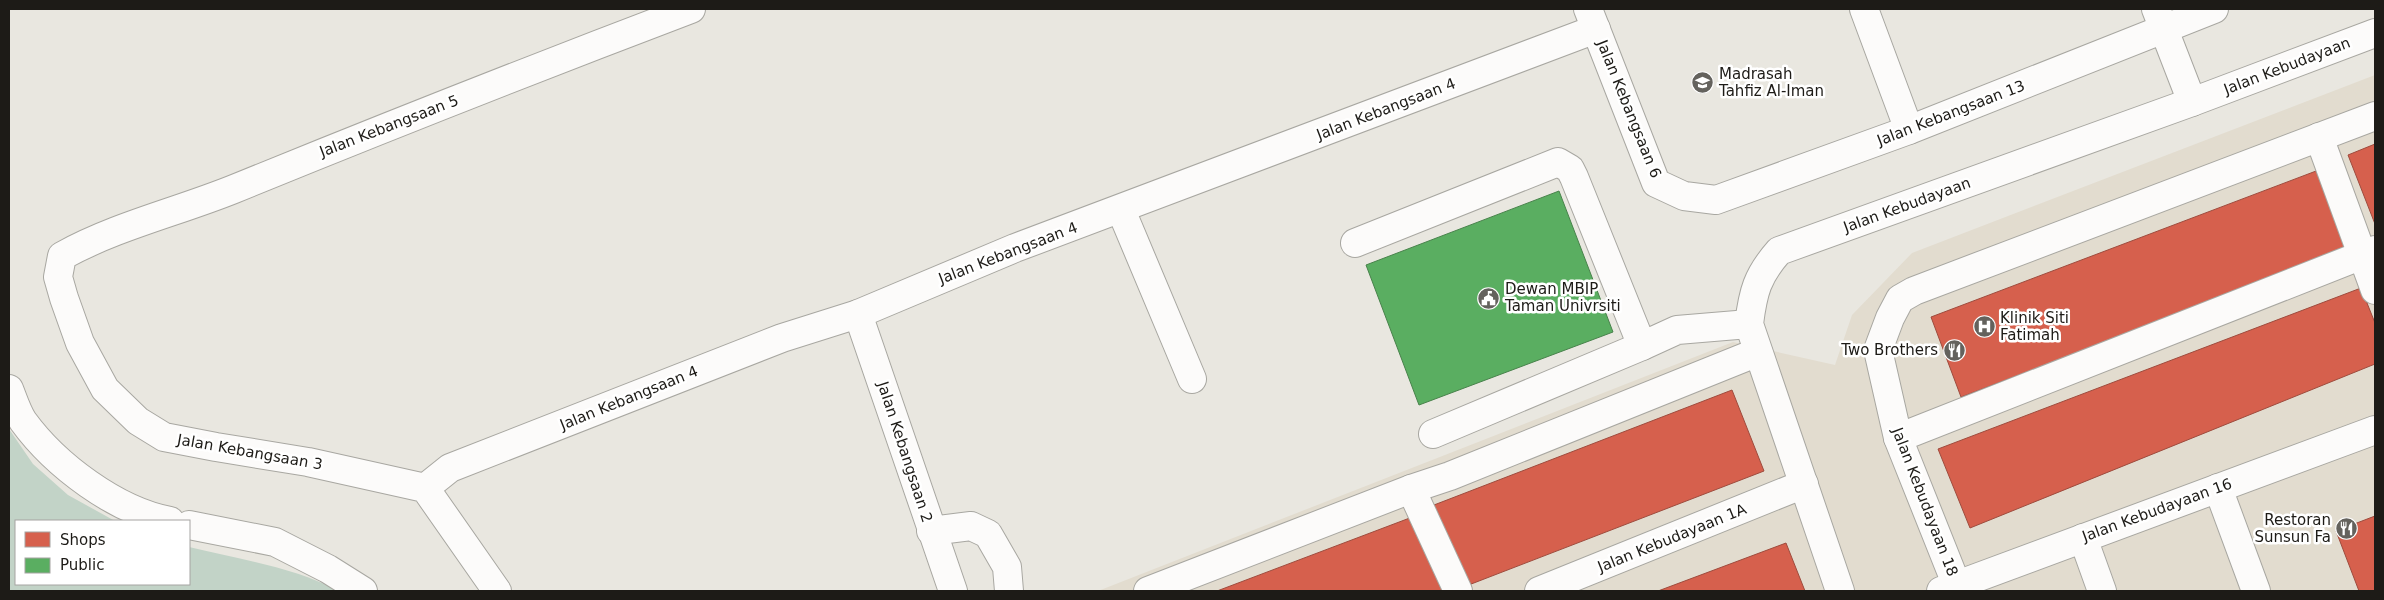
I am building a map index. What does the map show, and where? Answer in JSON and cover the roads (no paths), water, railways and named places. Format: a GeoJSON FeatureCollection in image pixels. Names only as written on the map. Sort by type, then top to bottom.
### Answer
{"type":"FeatureCollection","features":[{"type":"Feature","properties":{"kind":"street","name":"Jalan Kebangsaan 5"},"geometry":{"type":"LineString","coordinates":[[87,242],[232,189],[340,145],[691,9]]}},
{"type":"Feature","properties":{"kind":"street"},"geometry":{"type":"LineString","coordinates":[[1864,9],[1909,130]]}},
{"type":"Feature","properties":{"kind":"street","name":"Jalan Kebangsaan 13"},"geometry":{"type":"LineString","coordinates":[[1684,196],[1716,200],[1909,130],[2160,18],[2214,9]]}},
{"type":"Feature","properties":{"kind":"street"},"geometry":{"type":"LineString","coordinates":[[2160,18],[2192,102]]}},
{"type":"Feature","properties":{"kind":"street","name":"Jalan Kebangsaan 6"},"geometry":{"type":"LineString","coordinates":[[1592,19],[1656,182],[1684,196]]}},
{"type":"Feature","properties":{"kind":"street","name":"Jalan Kebangsaan 4"},"geometry":{"type":"LineString","coordinates":[[425,488],[450,468],[782,338],[858,314],[1015,248],[1121,210],[1592,19]]}},
{"type":"Feature","properties":{"kind":"street","name":"Jalan Kebudayaan"},"geometry":{"type":"LineString","coordinates":[[1840,591],[1749,324],[1752,296],[1765,267],[1779,251],[2192,102],[2375,33]]}},
{"type":"Feature","properties":{"kind":"street"},"geometry":{"type":"LineString","coordinates":[[2375,116],[2319,137],[2368,252],[2375,290]]}},
{"type":"Feature","properties":{"kind":"street","name":"Jalan Kebudayaan 18"},"geometry":{"type":"LineString","coordinates":[[1952,589],[1898,438],[1878,350],[1890,318],[1900,299],[1914,291],[2319,137]]}},
{"type":"Feature","properties":{"kind":"street"},"geometry":{"type":"LineString","coordinates":[[1355,243],[1558,162],[1570,169],[1574,177],[1642,346]]}},
{"type":"Feature","properties":{"kind":"street"},"geometry":{"type":"LineString","coordinates":[[1121,210],[1192,379]]}},
{"type":"Feature","properties":{"kind":"street","name":"Jalan Kebangsaan 3"},"geometry":{"type":"LineString","coordinates":[[87,242],[62,256],[58,277],[80,343],[105,389],[138,421],[164,437],[216,448],[308,462],[425,488]]}},
{"type":"Feature","properties":{"kind":"street"},"geometry":{"type":"LineString","coordinates":[[1898,438],[2368,252]]}},
{"type":"Feature","properties":{"kind":"street","name":"Jalan Kebangsaan 2"},"geometry":{"type":"LineString","coordinates":[[858,314],[953,591]]}},
{"type":"Feature","properties":{"kind":"street"},"geometry":{"type":"LineString","coordinates":[[1433,434],[1678,330],[1749,324]]}},
{"type":"Feature","properties":{"kind":"street"},"geometry":{"type":"LineString","coordinates":[[1148,591],[1411,489],[1450,476],[1758,352]]}},
{"type":"Feature","properties":{"kind":"street"},"geometry":{"type":"LineString","coordinates":[[9,389],[22,420],[64,465],[109,497],[164,520]]}},
{"type":"Feature","properties":{"kind":"street","name":"Jalan Kebudayaan 16"},"geometry":{"type":"LineString","coordinates":[[1952,589],[2083,538],[2375,430]]}},
{"type":"Feature","properties":{"kind":"street","name":"Jalan Kebudayaan 1A"},"geometry":{"type":"LineString","coordinates":[[1539,591],[1804,484]]}},
{"type":"Feature","properties":{"kind":"street"},"geometry":{"type":"LineString","coordinates":[[425,488],[497,591]]}},
{"type":"Feature","properties":{"kind":"street"},"geometry":{"type":"LineString","coordinates":[[2218,488],[2256,591]]}},
{"type":"Feature","properties":{"kind":"street"},"geometry":{"type":"LineString","coordinates":[[1411,489],[1458,591]]}},
{"type":"Feature","properties":{"kind":"street"},"geometry":{"type":"LineString","coordinates":[[190,525],[275,542],[328,569],[363,591]]}},
{"type":"Feature","properties":{"kind":"street"},"geometry":{"type":"LineString","coordinates":[[931,531],[971,526],[988,534],[1007,567],[1009,591]]}},
{"type":"Feature","properties":{"kind":"street"},"geometry":{"type":"LineString","coordinates":[[2083,538],[2102,591]]}},
{"type":"Feature","properties":{"kind":"place","name":"Madrasah Tahfiz Al-Iman"},"geometry":{"type":"Point","coordinates":[1703,83]}},
{"type":"Feature","properties":{"kind":"place","name":"Dewan MBIP Taman Univrsiti"},"geometry":{"type":"Point","coordinates":[1489,298]}},
{"type":"Feature","properties":{"kind":"place","name":"Klinik Siti Fatimah"},"geometry":{"type":"Point","coordinates":[1984,327]}},
{"type":"Feature","properties":{"kind":"place","name":"Two Brothers"},"geometry":{"type":"Point","coordinates":[1954,350]}},
{"type":"Feature","properties":{"kind":"place","name":"Restoran Sunsun Fa"},"geometry":{"type":"Point","coordinates":[2347,529]}}]}
